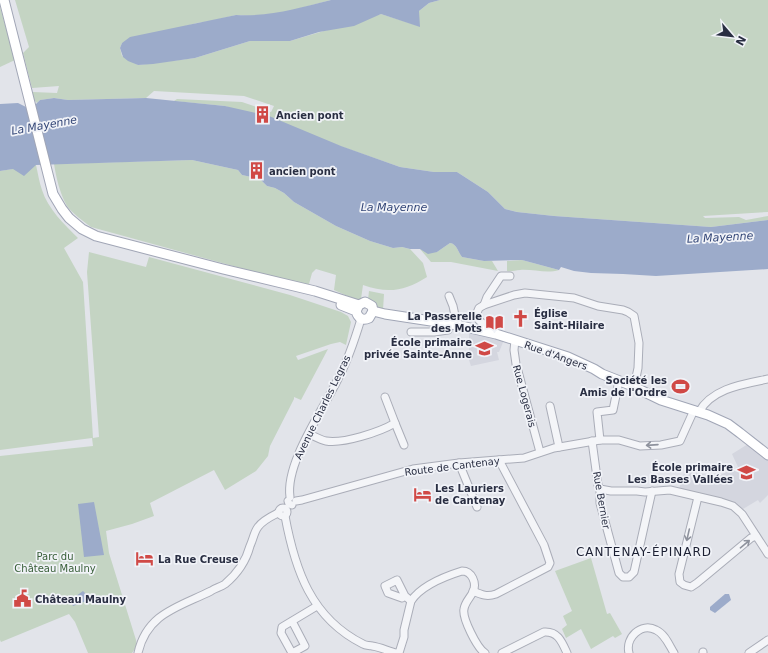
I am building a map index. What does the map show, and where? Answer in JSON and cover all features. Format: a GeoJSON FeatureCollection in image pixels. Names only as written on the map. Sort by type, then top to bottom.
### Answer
{"type":"FeatureCollection","features":[{"type":"Feature","properties":{"kind":"main road"},"geometry":{"type":"LineString","coordinates":[[4,0],[54,194],[62,209],[78,225],[89,233],[142,249],[315,291],[359,311],[369,318],[373,311]]}},
{"type":"Feature","properties":{"kind":"main road","name":"Rue d'Angers"},"geometry":{"type":"LineString","coordinates":[[359,311],[367,303],[372,306],[373,311],[496,334],[568,357],[661,400],[697,411],[728,424],[768,455]]}},
{"type":"Feature","properties":{"kind":"street"},"geometry":{"type":"LineString","coordinates":[[484,305],[487,297],[501,276],[510,276]]}},
{"type":"Feature","properties":{"kind":"street"},"geometry":{"type":"LineString","coordinates":[[496,334],[494,329],[477,319],[476,315],[479,308],[514,295],[534,294],[574,298],[598,306],[623,310],[634,316],[639,344],[639,362],[634,387]]}},
{"type":"Feature","properties":{"kind":"street"},"geometry":{"type":"LineString","coordinates":[[411,332],[434,332],[448,330],[452,325],[453,306],[449,296]]}},
{"type":"Feature","properties":{"kind":"street","name":"Avenue Charles Legras"},"geometry":{"type":"LineString","coordinates":[[291,501],[289,490],[293,469],[302,446],[338,379],[349,353],[359,311]]}},
{"type":"Feature","properties":{"kind":"street","name":"Rue Logerais"},"geometry":{"type":"LineString","coordinates":[[515,340],[514,350],[516,364],[540,452]]}},
{"type":"Feature","properties":{"kind":"street"},"geometry":{"type":"LineString","coordinates":[[697,411],[710,398],[720,392],[768,378]]}},
{"type":"Feature","properties":{"kind":"street"},"geometry":{"type":"LineString","coordinates":[[600,440],[597,412],[613,410],[619,381]]}},
{"type":"Feature","properties":{"kind":"street"},"geometry":{"type":"LineString","coordinates":[[385,397],[404,445]]}},
{"type":"Feature","properties":{"kind":"street"},"geometry":{"type":"LineString","coordinates":[[550,406],[559,447]]}},
{"type":"Feature","properties":{"kind":"street","name":"Route de Cantenay"},"geometry":{"type":"LineString","coordinates":[[291,501],[413,469],[459,463],[524,458],[559,447],[592,441],[619,440],[640,446],[661,445],[680,441],[697,411]]}},
{"type":"Feature","properties":{"kind":"street"},"geometry":{"type":"LineString","coordinates":[[309,434],[324,441],[331,442],[361,437],[395,423]]}},
{"type":"Feature","properties":{"kind":"street","name":"Rue Bernier"},"geometry":{"type":"LineString","coordinates":[[592,441],[598,485],[600,489],[600,503],[619,574],[623,577],[632,575],[634,572],[652,491]]}},
{"type":"Feature","properties":{"kind":"street"},"geometry":{"type":"LineString","coordinates":[[473,591],[484,596],[496,594],[548,567],[550,563],[544,546],[500,460]]}},
{"type":"Feature","properties":{"kind":"street"},"geometry":{"type":"LineString","coordinates":[[459,463],[477,507]]}},
{"type":"Feature","properties":{"kind":"street"},"geometry":{"type":"LineString","coordinates":[[600,489],[611,491],[670,490],[733,506],[742,514],[768,554]]}},
{"type":"Feature","properties":{"kind":"street"},"geometry":{"type":"LineString","coordinates":[[698,497],[679,574],[680,582],[684,585],[691,587],[697,583],[756,536]]}},
{"type":"Feature","properties":{"kind":"street"},"geometry":{"type":"LineString","coordinates":[[138,653],[141,640],[159,617],[180,604],[224,584],[236,573],[244,561],[259,526],[267,518],[283,512],[291,501]]}},
{"type":"Feature","properties":{"kind":"street"},"geometry":{"type":"LineString","coordinates":[[283,512],[294,557],[301,575],[312,598],[323,614],[339,630],[364,649],[372,646],[396,653]]}},
{"type":"Feature","properties":{"kind":"street"},"geometry":{"type":"LineString","coordinates":[[399,653],[404,638],[408,598],[420,590],[462,571],[468,572],[472,576],[474,586],[473,591],[465,604],[463,613],[464,618],[479,648],[485,653]]}},
{"type":"Feature","properties":{"kind":"street"},"geometry":{"type":"LineString","coordinates":[[292,621],[317,606]]}},
{"type":"Feature","properties":{"kind":"street"},"geometry":{"type":"LineString","coordinates":[[629,653],[628,644],[634,633],[643,628],[649,628],[656,629],[662,634],[674,653]]}},
{"type":"Feature","properties":{"kind":"street"},"geometry":{"type":"LineString","coordinates":[[502,653],[544,632],[548,632],[556,634],[567,653]]}},
{"type":"Feature","properties":{"kind":"street"},"geometry":{"type":"LineString","coordinates":[[748,653],[768,640]]}},
{"type":"Feature","properties":{"kind":"shaded area","name":"École primaire privée Sainte-Anne"},"geometry":{"type":"Polygon","coordinates":[[[469,332],[504,340],[499,352],[497,352],[499,360],[471,366],[469,360],[469,332]]]}},
{"type":"Feature","properties":{"kind":"shaded area","name":"École primaire Les Basses Vallées"},"geometry":{"type":"Polygon","coordinates":[[[748,444],[768,460],[768,495],[760,503],[758,500],[743,509],[731,501],[679,489],[685,470],[716,477],[738,467],[732,454],[748,444]]]}},
{"type":"Feature","properties":{"kind":"green space"},"geometry":{"type":"Polygon","coordinates":[[[15,0],[331,0],[282,13],[252,16],[236,15],[197,23],[122,43],[120,48],[122,56],[138,65],[195,58],[250,41],[290,41],[381,14],[419,26],[419,11],[429,3],[440,0],[768,0],[768,212],[703,216],[705,218],[739,217],[746,220],[768,216],[768,220],[711,227],[517,212],[505,209],[488,192],[457,172],[434,172],[400,167],[225,106],[174,101],[177,99],[242,102],[271,112],[274,106],[244,96],[154,91],[146,98],[68,100],[54,98],[40,100],[37,103],[33,99],[33,92],[57,93],[59,86],[32,88],[23,53],[29,47],[15,0]]]}},
{"type":"Feature","properties":{"kind":"green space"},"geometry":{"type":"Polygon","coordinates":[[[0,7],[15,60],[0,67],[0,7]]]}},
{"type":"Feature","properties":{"kind":"green space"},"geometry":{"type":"Polygon","coordinates":[[[192,160],[238,170],[242,175],[260,179],[267,186],[284,193],[294,202],[336,226],[370,241],[393,248],[402,247],[410,249],[423,263],[427,277],[419,282],[396,290],[380,290],[363,285],[361,299],[354,299],[334,290],[336,275],[316,269],[312,273],[309,284],[302,285],[91,227],[75,215],[67,206],[62,196],[54,164],[192,160]]]}},
{"type":"Feature","properties":{"kind":"green space","name":"Parc du Château Maulny"},"geometry":{"type":"Polygon","coordinates":[[[36,165],[41,187],[48,204],[78,238],[64,248],[83,282],[93,438],[99,437],[87,272],[89,252],[146,267],[149,257],[290,295],[341,312],[348,316],[351,322],[346,345],[340,342],[296,356],[298,360],[328,349],[301,400],[294,397],[270,446],[268,456],[256,471],[225,490],[214,470],[150,503],[154,516],[106,531],[109,553],[136,640],[137,646],[132,653],[88,653],[75,622],[69,614],[1,642],[0,640],[0,456],[93,446],[92,438],[0,450],[0,171],[36,165]]]}},
{"type":"Feature","properties":{"kind":"green space"},"geometry":{"type":"Polygon","coordinates":[[[450,243],[456,247],[462,257],[492,261],[498,271],[451,262],[431,262],[420,249],[437,252],[450,243]]]}},
{"type":"Feature","properties":{"kind":"green space"},"geometry":{"type":"Polygon","coordinates":[[[522,260],[559,270],[550,272],[525,270],[507,271],[507,261],[522,260]]]}},
{"type":"Feature","properties":{"kind":"green space"},"geometry":{"type":"Polygon","coordinates":[[[369,291],[384,294],[383,310],[368,300],[369,291]]]}},
{"type":"Feature","properties":{"kind":"green space"},"geometry":{"type":"Polygon","coordinates":[[[591,558],[607,614],[610,613],[622,634],[615,638],[613,636],[591,649],[581,629],[566,638],[562,629],[567,625],[563,616],[572,611],[555,571],[591,558]]]}},
{"type":"Feature","properties":{"kind":"water"},"geometry":{"type":"Polygon","coordinates":[[[331,0],[440,0],[429,3],[419,11],[420,27],[381,14],[354,26],[319,32],[290,41],[250,41],[195,58],[153,64],[138,65],[128,61],[123,57],[120,48],[122,43],[130,37],[236,15],[261,15],[331,0]]]}},
{"type":"Feature","properties":{"kind":"water","name":"La Mayenne"},"geometry":{"type":"Polygon","coordinates":[[[54,98],[68,100],[146,98],[225,106],[269,116],[341,146],[400,167],[434,172],[457,172],[488,192],[505,209],[517,212],[711,227],[768,220],[768,269],[656,276],[591,273],[574,271],[561,267],[559,270],[522,260],[484,261],[462,257],[456,247],[450,243],[437,252],[428,254],[420,249],[402,247],[393,248],[370,241],[336,226],[294,202],[284,193],[267,186],[260,179],[242,175],[238,170],[192,160],[36,165],[24,176],[13,169],[0,171],[0,104],[18,103],[26,107],[36,104],[40,100],[54,98]]]}},
{"type":"Feature","properties":{"kind":"water"},"geometry":{"type":"Polygon","coordinates":[[[94,502],[104,555],[84,557],[78,504],[94,502]]]}},
{"type":"Feature","properties":{"kind":"water"},"geometry":{"type":"Polygon","coordinates":[[[83,591],[89,597],[89,600],[73,606],[71,602],[72,599],[83,591]]]}},
{"type":"Feature","properties":{"kind":"water"},"geometry":{"type":"Polygon","coordinates":[[[725,594],[729,594],[731,600],[715,613],[710,610],[710,607],[725,594]]]}},
{"type":"Feature","properties":{"kind":"place","name":"Ancien pont"},"geometry":{"type":"Point","coordinates":[263,115]}},
{"type":"Feature","properties":{"kind":"place","name":"ancien pont"},"geometry":{"type":"Point","coordinates":[256,171]}},
{"type":"Feature","properties":{"kind":"place","name":"Église Saint-Hilaire"},"geometry":{"type":"Point","coordinates":[521,319]}},
{"type":"Feature","properties":{"kind":"place","name":"La Passerelle des Mots"},"geometry":{"type":"Point","coordinates":[495,322]}},
{"type":"Feature","properties":{"kind":"place","name":"École primaire privée Sainte-Anne"},"geometry":{"type":"Point","coordinates":[485,348]}},
{"type":"Feature","properties":{"kind":"place","name":"Société les Amis de l'Ordre"},"geometry":{"type":"Point","coordinates":[680,386]}},
{"type":"Feature","properties":{"kind":"place","name":"École primaire Les Basses Vallées"},"geometry":{"type":"Point","coordinates":[746,473]}},
{"type":"Feature","properties":{"kind":"place","name":"Les Lauriers de Cantenay"},"geometry":{"type":"Point","coordinates":[422,494]}},
{"type":"Feature","properties":{"kind":"place","name":"La Rue Creuse"},"geometry":{"type":"Point","coordinates":[145,559]}},
{"type":"Feature","properties":{"kind":"place","name":"Château Maulny"},"geometry":{"type":"Point","coordinates":[22,599]}},
{"type":"Feature","properties":{"kind":"district","name":"CANTENAY-ÉPINARD"},"geometry":{"type":"Point","coordinates":[644,552]}}]}
